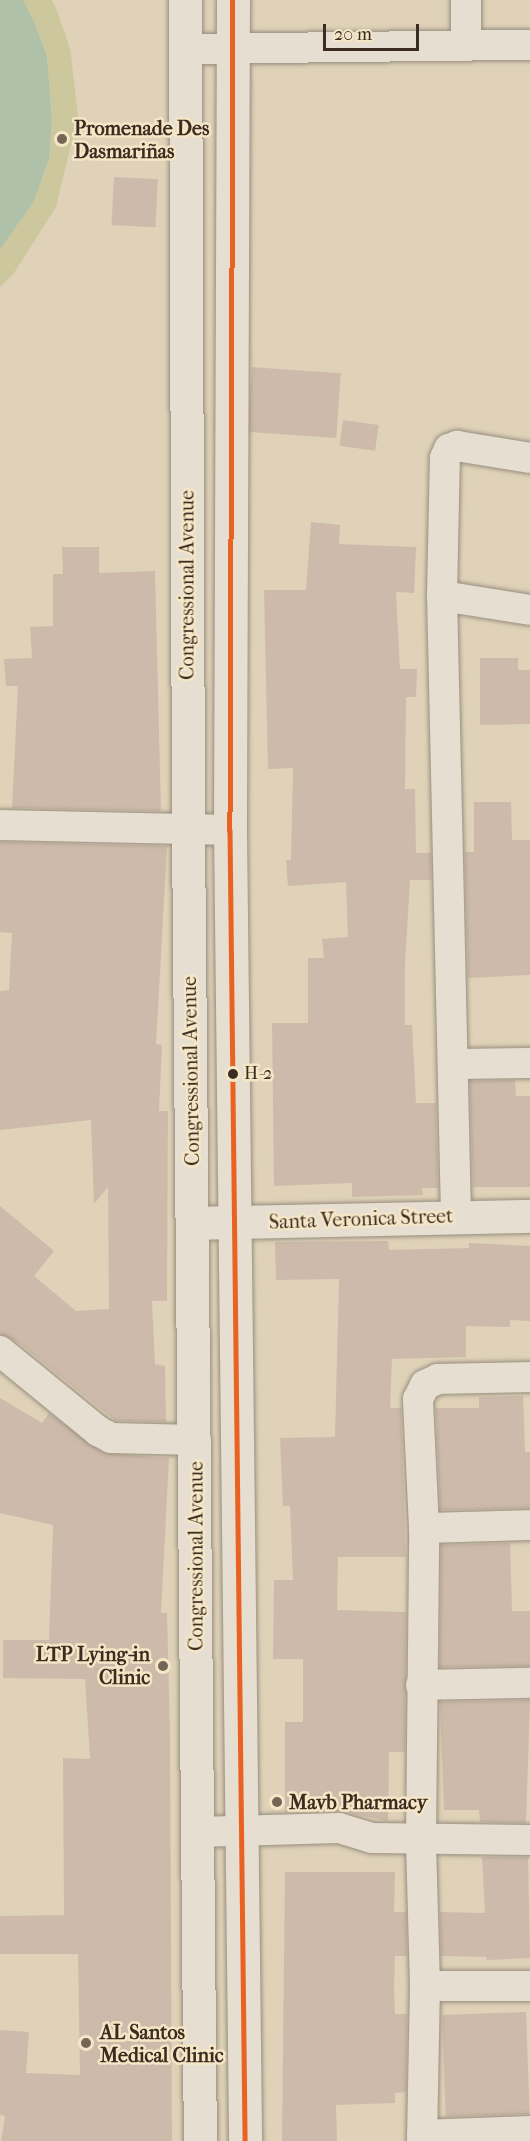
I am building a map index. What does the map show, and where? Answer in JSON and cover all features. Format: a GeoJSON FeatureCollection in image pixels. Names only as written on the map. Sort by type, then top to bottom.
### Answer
{"type":"FeatureCollection","features":[{"type":"Feature","properties":{"kind":"main road","name":"Congressional Avenue"},"geometry":{"type":"LineString","coordinates":[[185,0],[188,831],[196,1440],[196,1842],[200,2141]]}},
{"type":"Feature","properties":{"kind":"main road"},"geometry":{"type":"LineString","coordinates":[[233,0],[230,830],[245,2141]]}},
{"type":"Feature","properties":{"kind":"main road","name":"Santa Veronica Street"},"geometry":{"type":"LineString","coordinates":[[192,1223],[530,1216]]}},
{"type":"Feature","properties":{"kind":"street"},"geometry":{"type":"LineString","coordinates":[[466,0],[466,46]]}},
{"type":"Feature","properties":{"kind":"street"},"geometry":{"type":"LineString","coordinates":[[186,49],[530,45]]}},
{"type":"Feature","properties":{"kind":"street"},"geometry":{"type":"LineString","coordinates":[[456,1216],[442,596],[445,458],[449,449],[457,446],[530,458]]}},
{"type":"Feature","properties":{"kind":"street"},"geometry":{"type":"LineString","coordinates":[[442,596],[530,610]]}},
{"type":"Feature","properties":{"kind":"street"},"geometry":{"type":"LineString","coordinates":[[0,825],[188,831],[230,830]]}},
{"type":"Feature","properties":{"kind":"street"},"geometry":{"type":"LineString","coordinates":[[454,1064],[530,1063]]}},
{"type":"Feature","properties":{"kind":"street"},"geometry":{"type":"LineString","coordinates":[[0,1351],[98,1431],[111,1438],[196,1440]]}},
{"type":"Feature","properties":{"kind":"street"},"geometry":{"type":"LineString","coordinates":[[530,1377],[438,1379],[425,1385],[418,1399],[424,1528],[421,1840],[426,1986],[422,2138],[530,2131]]}},
{"type":"Feature","properties":{"kind":"street"},"geometry":{"type":"LineString","coordinates":[[424,1528],[530,1525]]}},
{"type":"Feature","properties":{"kind":"street"},"geometry":{"type":"LineString","coordinates":[[421,1685],[530,1683]]}},
{"type":"Feature","properties":{"kind":"street"},"geometry":{"type":"LineString","coordinates":[[196,1842],[241,1841],[339,1848],[372,1838],[530,1840]]}},
{"type":"Feature","properties":{"kind":"street"},"geometry":{"type":"LineString","coordinates":[[426,1986],[530,1986]]}},
{"type":"Feature","properties":{"kind":"shaded area"},"geometry":{"type":"Polygon","coordinates":[[[0,0],[23,0],[34,22],[47,56],[52,119],[49,159],[34,201],[0,250],[0,0]]]}},
{"type":"Feature","properties":{"kind":"shaded area","name":"Promenade Des Dasmariñas"},"geometry":{"type":"Polygon","coordinates":[[[23,0],[52,0],[56,8],[70,48],[78,116],[56,207],[14,273],[0,287],[0,250],[34,201],[49,159],[52,119],[47,56],[23,0]]]}},
{"type":"Feature","properties":{"kind":"building"},"geometry":{"type":"Polygon","coordinates":[[[114,177],[158,179],[155,227],[111,225],[114,177]]]}},
{"type":"Feature","properties":{"kind":"building"},"geometry":{"type":"Polygon","coordinates":[[[252,367],[341,373],[336,438],[247,432],[252,367]]]}},
{"type":"Feature","properties":{"kind":"building"},"geometry":{"type":"Polygon","coordinates":[[[343,420],[379,425],[375,451],[339,446],[343,420]]]}},
{"type":"Feature","properties":{"kind":"building"},"geometry":{"type":"Polygon","coordinates":[[[311,522],[340,525],[339,544],[416,547],[414,593],[396,592],[400,669],[417,669],[416,697],[406,697],[405,789],[415,789],[416,853],[431,853],[431,880],[410,880],[405,964],[405,1025],[412,1025],[416,1103],[436,1103],[438,1188],[422,1188],[423,1195],[352,1197],[352,1183],[274,1186],[272,1023],[308,1023],[308,958],[324,958],[322,939],[348,937],[346,882],[288,886],[286,860],[291,860],[293,768],[268,769],[264,590],[306,590],[311,522]]]}},
{"type":"Feature","properties":{"kind":"building"},"geometry":{"type":"Polygon","coordinates":[[[62,547],[99,547],[99,573],[155,571],[161,811],[12,808],[18,686],[6,686],[4,659],[32,658],[30,627],[53,626],[53,574],[63,574],[62,547]]]}},
{"type":"Feature","properties":{"kind":"building"},"geometry":{"type":"Polygon","coordinates":[[[480,658],[518,658],[518,670],[530,670],[530,724],[480,725],[480,658]]]}},
{"type":"Feature","properties":{"kind":"building"},"geometry":{"type":"Polygon","coordinates":[[[474,802],[511,802],[512,840],[530,840],[530,975],[468,978],[465,852],[474,852],[474,802]]]}},
{"type":"Feature","properties":{"kind":"building"},"geometry":{"type":"Polygon","coordinates":[[[0,842],[167,846],[156,1044],[162,1045],[159,1111],[168,1111],[167,1301],[152,1301],[155,1364],[165,1366],[166,1422],[116,1421],[19,1343],[0,1334],[0,1206],[54,1251],[34,1276],[76,1311],[109,1309],[108,1187],[94,1204],[91,1120],[0,1130],[0,991],[9,990],[12,933],[0,932],[0,842]]]}},
{"type":"Feature","properties":{"kind":"building"},"geometry":{"type":"Polygon","coordinates":[[[515,1080],[516,1096],[530,1096],[530,1187],[473,1187],[470,1081],[515,1080]]]}},
{"type":"Feature","properties":{"kind":"building"},"geometry":{"type":"Polygon","coordinates":[[[388,1241],[389,1250],[469,1248],[469,1243],[530,1246],[530,1321],[510,1320],[510,1327],[466,1326],[466,1357],[392,1359],[390,1408],[401,1408],[406,1557],[338,1557],[337,1610],[406,1612],[405,1752],[389,1752],[388,1821],[339,1811],[285,1812],[285,1722],[303,1722],[303,1659],[273,1659],[274,1580],[293,1580],[290,1506],[283,1506],[280,1438],[335,1437],[339,1279],[276,1280],[275,1242],[388,1241]]]}},
{"type":"Feature","properties":{"kind":"building"},"geometry":{"type":"Polygon","coordinates":[[[523,1396],[525,1452],[530,1452],[530,1508],[440,1510],[436,1408],[479,1408],[479,1397],[523,1396]]]}},
{"type":"Feature","properties":{"kind":"building"},"geometry":{"type":"Polygon","coordinates":[[[0,1398],[42,1423],[49,1413],[103,1453],[169,1458],[161,1613],[167,1613],[170,1734],[172,2141],[1,2141],[5,2116],[0,2115],[0,2030],[29,2032],[26,2073],[80,2075],[78,1954],[0,1954],[0,1916],[64,1915],[63,1758],[90,1759],[85,1679],[3,1678],[3,1640],[49,1640],[53,1525],[0,1513],[0,1398]]]}},
{"type":"Feature","properties":{"kind":"building"},"geometry":{"type":"Polygon","coordinates":[[[510,1543],[512,1611],[530,1611],[530,1666],[440,1667],[441,1545],[510,1543]]]}},
{"type":"Feature","properties":{"kind":"building"},"geometry":{"type":"Polygon","coordinates":[[[530,1700],[526,1823],[480,1822],[479,1810],[444,1810],[440,1702],[530,1700]]]}},
{"type":"Feature","properties":{"kind":"building"},"geometry":{"type":"Polygon","coordinates":[[[482,1857],[528,1857],[530,1958],[487,1960],[486,1957],[441,1956],[440,1912],[485,1913],[482,1857]]]}},
{"type":"Feature","properties":{"kind":"building"},"geometry":{"type":"Polygon","coordinates":[[[285,1872],[395,1872],[394,1912],[406,1912],[407,1956],[395,1956],[394,1985],[395,2014],[407,2014],[406,2092],[395,2093],[395,2103],[336,2105],[337,2141],[282,2141],[285,1872]]]}},
{"type":"Feature","properties":{"kind":"building"},"geometry":{"type":"Polygon","coordinates":[[[526,2012],[530,2114],[446,2117],[442,2015],[526,2012]]]}},
{"type":"Feature","properties":{"kind":"transit line"},"geometry":{"type":"LineString","coordinates":[[233,0],[230,830],[245,2141]]}},
{"type":"Feature","properties":{"kind":"place","name":"Promenade Des Dasmariñas"},"geometry":{"type":"Point","coordinates":[62,139]}},
{"type":"Feature","properties":{"kind":"place","name":"H-2"},"geometry":{"type":"Point","coordinates":[233,1074]}},
{"type":"Feature","properties":{"kind":"place","name":"LTP Lying-in Clinic"},"geometry":{"type":"Point","coordinates":[163,1666]}},
{"type":"Feature","properties":{"kind":"place","name":"Mavb Pharmacy"},"geometry":{"type":"Point","coordinates":[277,1802]}},
{"type":"Feature","properties":{"kind":"place","name":"AL Santos Medical Clinic"},"geometry":{"type":"Point","coordinates":[86,2043]}}]}
